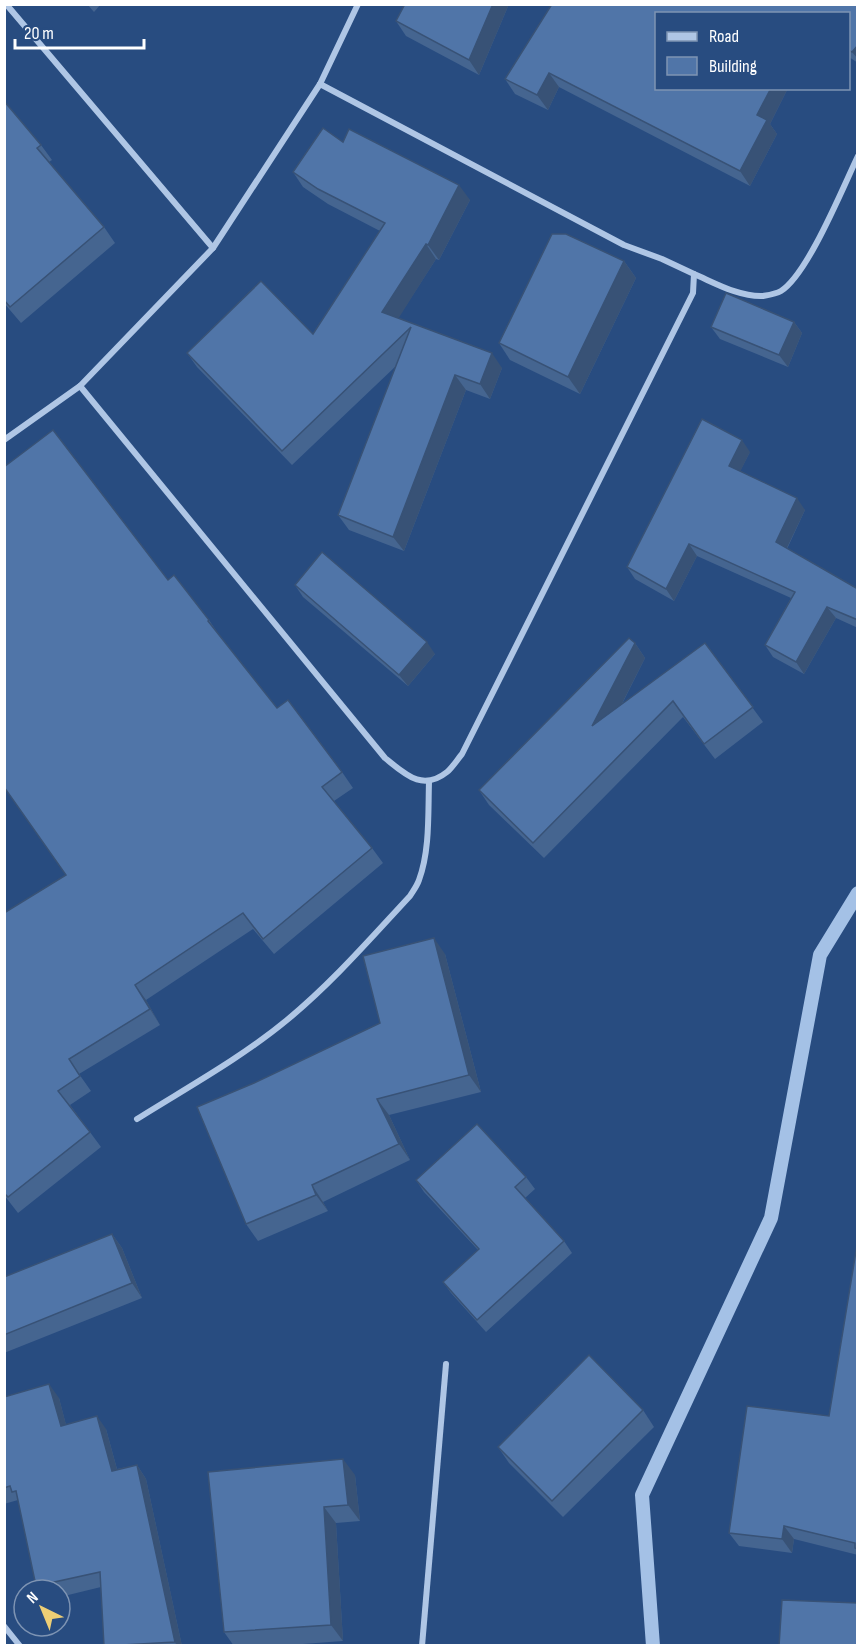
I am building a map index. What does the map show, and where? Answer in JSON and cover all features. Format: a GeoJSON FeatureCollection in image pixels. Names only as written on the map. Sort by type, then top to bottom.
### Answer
{"type":"FeatureCollection","features":[{"type":"Feature","properties":{"kind":"street"},"geometry":{"type":"LineString","coordinates":[[6,4],[213,248]]}},
{"type":"Feature","properties":{"kind":"street"},"geometry":{"type":"LineString","coordinates":[[4,440],[80,386],[213,248],[320,84],[358,4]]}},
{"type":"Feature","properties":{"kind":"street"},"geometry":{"type":"LineString","coordinates":[[320,84],[624,245],[742,294],[761,296],[779,292],[790,282],[813,248],[858,156]]}},
{"type":"Feature","properties":{"kind":"street"},"geometry":{"type":"LineString","coordinates":[[80,386],[385,758],[410,778],[429,782],[447,772],[462,754],[693,293],[694,274]]}},
{"type":"Feature","properties":{"kind":"street"},"geometry":{"type":"LineString","coordinates":[[137,1119],[243,1053],[286,1020],[328,984],[410,896],[419,883],[424,865],[429,782]]}},
{"type":"Feature","properties":{"kind":"street"},"geometry":{"type":"LineString","coordinates":[[422,1646],[446,1364]]}},
{"type":"Feature","properties":{"kind":"street"},"geometry":{"type":"LineString","coordinates":[[4,1626],[20,1646]]}},
{"type":"Feature","properties":{"kind":"building"},"geometry":{"type":"Polygon","coordinates":[[[405,4],[493,4],[469,60],[396,21],[405,4]]]}},
{"type":"Feature","properties":{"kind":"building"},"geometry":{"type":"Polygon","coordinates":[[[552,4],[858,4],[858,45],[852,52],[850,51],[850,12],[655,12],[655,90],[770,90],[757,115],[767,120],[740,171],[549,73],[537,95],[505,79],[552,4]]]}},
{"type":"Feature","properties":{"kind":"building"},"geometry":{"type":"Polygon","coordinates":[[[4,101],[41,145],[37,148],[104,227],[10,307],[4,300],[4,101]]]}},
{"type":"Feature","properties":{"kind":"building"},"geometry":{"type":"Polygon","coordinates":[[[323,128],[343,142],[349,129],[459,185],[428,245],[426,244],[382,312],[492,353],[480,384],[455,375],[393,537],[338,515],[411,327],[282,451],[187,353],[261,281],[313,334],[385,223],[318,189],[293,172],[323,128]]]}},
{"type":"Feature","properties":{"kind":"building"},"geometry":{"type":"Polygon","coordinates":[[[552,234],[566,234],[624,261],[568,377],[499,343],[552,234]]]}},
{"type":"Feature","properties":{"kind":"building"},"geometry":{"type":"Polygon","coordinates":[[[726,293],[794,322],[779,355],[711,327],[726,293]]]}},
{"type":"Feature","properties":{"kind":"building"},"geometry":{"type":"Polygon","coordinates":[[[702,419],[742,440],[729,466],[797,498],[776,542],[858,589],[858,620],[827,607],[796,662],[765,645],[795,592],[689,544],[666,589],[627,567],[702,419]]]}},
{"type":"Feature","properties":{"kind":"building"},"geometry":{"type":"Polygon","coordinates":[[[53,430],[168,580],[174,575],[277,708],[288,700],[342,772],[322,787],[372,848],[263,939],[243,913],[135,985],[150,1009],[69,1059],[80,1076],[58,1091],[90,1132],[8,1197],[4,1193],[4,913],[66,875],[4,787],[4,467],[53,430]]]}},
{"type":"Feature","properties":{"kind":"building"},"geometry":{"type":"Polygon","coordinates":[[[322,552],[427,642],[399,675],[295,585],[322,552]]]}},
{"type":"Feature","properties":{"kind":"building"},"geometry":{"type":"Polygon","coordinates":[[[629,638],[635,643],[592,726],[705,643],[753,707],[704,744],[673,701],[533,843],[479,790],[629,638]]]}},
{"type":"Feature","properties":{"kind":"building"},"geometry":{"type":"Polygon","coordinates":[[[434,938],[469,1075],[377,1099],[399,1144],[312,1185],[316,1195],[246,1224],[197,1107],[254,1083],[380,1023],[363,956],[434,938]]]}},
{"type":"Feature","properties":{"kind":"building"},"geometry":{"type":"Polygon","coordinates":[[[477,1124],[526,1177],[515,1187],[564,1241],[477,1320],[443,1282],[479,1249],[416,1180],[477,1124]]]}},
{"type":"Feature","properties":{"kind":"building"},"geometry":{"type":"Polygon","coordinates":[[[112,1234],[132,1283],[4,1335],[4,1277],[112,1234]]]}},
{"type":"Feature","properties":{"kind":"building"},"geometry":{"type":"Polygon","coordinates":[[[858,1239],[858,1549],[855,1548],[855,1543],[784,1526],[782,1539],[729,1533],[747,1406],[829,1416],[858,1239]]]}},
{"type":"Feature","properties":{"kind":"building"},"geometry":{"type":"Polygon","coordinates":[[[589,1355],[643,1410],[552,1501],[498,1447],[589,1355]]]}},
{"type":"Feature","properties":{"kind":"building"},"geometry":{"type":"Polygon","coordinates":[[[49,1384],[61,1426],[97,1416],[112,1471],[137,1465],[175,1642],[104,1646],[100,1572],[72,1578],[34,1578],[16,1491],[12,1492],[10,1486],[4,1488],[4,1397],[49,1384]]]}},
{"type":"Feature","properties":{"kind":"building"},"geometry":{"type":"Polygon","coordinates":[[[343,1459],[348,1505],[324,1507],[331,1625],[224,1632],[208,1472],[343,1459]]]}},
{"type":"Feature","properties":{"kind":"building"},"geometry":{"type":"Polygon","coordinates":[[[782,1600],[858,1603],[858,1646],[779,1646],[782,1600]]]}},
{"type":"Feature","properties":{"kind":"waterway"},"geometry":{"type":"LineString","coordinates":[[653,1646],[642,1495],[771,1218],[820,955],[858,893]]}}]}
